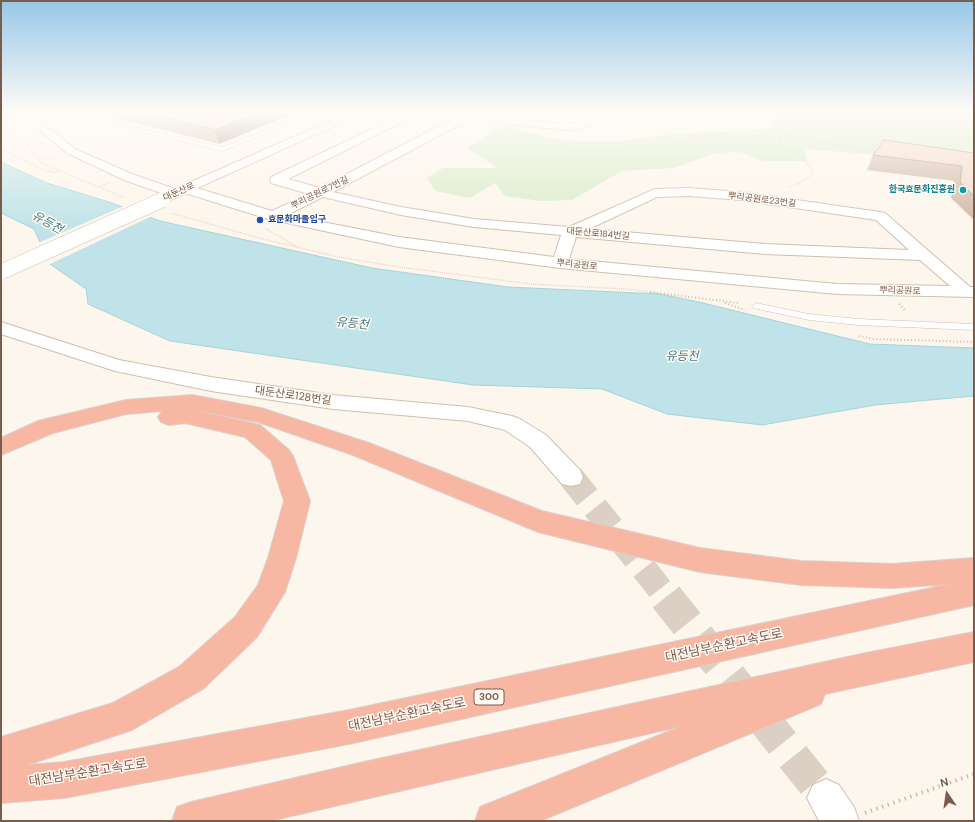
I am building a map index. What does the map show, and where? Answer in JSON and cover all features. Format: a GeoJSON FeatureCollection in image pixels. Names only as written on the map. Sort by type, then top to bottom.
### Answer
{"type":"FeatureCollection","features":[{"type":"Feature","properties":{"kind":"highway"},"geometry":{"type":"LineString","coordinates":[[1,447],[46,427],[126,408],[192,402],[268,417],[361,449],[538,520],[700,560],[801,573],[892,576],[974,570]]}},
{"type":"Feature","properties":{"kind":"highway"},"geometry":{"type":"LineString","coordinates":[[1,461],[52,438],[124,420],[185,416],[252,431],[282,456],[297,501],[282,558],[270,592],[246,627],[192,678],[120,718],[1,755]]}},
{"type":"Feature","properties":{"kind":"highway","name":"대전남부순환고속도로"},"geometry":{"type":"LineString","coordinates":[[1,785],[64,780],[349,727],[974,592]]}},
{"type":"Feature","properties":{"kind":"highway"},"geometry":{"type":"LineString","coordinates":[[191,821],[364,780],[866,669],[974,647]]}},
{"type":"Feature","properties":{"kind":"highway"},"geometry":{"type":"LineString","coordinates":[[494,821],[866,669]]}},
{"type":"Feature","properties":{"kind":"street","name":"뿌리공원로"},"geometry":{"type":"LineString","coordinates":[[72,151],[128,177],[182,192],[273,216],[399,242],[560,263],[837,289],[970,292]]}},
{"type":"Feature","properties":{"kind":"street","name":"대둔산로"},"geometry":{"type":"LineString","coordinates":[[1,272],[273,151]]}},
{"type":"Feature","properties":{"kind":"street","name":"대둔산로184번길"},"geometry":{"type":"LineString","coordinates":[[335,151],[276,180],[321,193],[401,212],[474,223],[765,249],[924,255]]}},
{"type":"Feature","properties":{"kind":"street","name":"뿌리공원로7번길"},"geometry":{"type":"LineString","coordinates":[[273,216],[401,151]]}},
{"type":"Feature","properties":{"kind":"street","name":"뿌리공원로23번길"},"geometry":{"type":"LineString","coordinates":[[570,232],[655,193],[690,192],[759,199],[880,216],[924,255],[970,292]]}},
{"type":"Feature","properties":{"kind":"street"},"geometry":{"type":"LineString","coordinates":[[560,263],[570,232]]}},
{"type":"Feature","properties":{"kind":"street","name":"대둔산로128번길"},"geometry":{"type":"LineString","coordinates":[[1,328],[115,365],[203,383],[333,402],[468,414],[512,424],[538,441],[571,478]]}},
{"type":"Feature","properties":{"kind":"lane"},"geometry":{"type":"LineString","coordinates":[[753,309],[858,322],[974,327]]}},
{"type":"Feature","properties":{"kind":"path"},"geometry":{"type":"LineString","coordinates":[[6,151],[40,168],[51,172],[61,172]]}},
{"type":"Feature","properties":{"kind":"path"},"geometry":{"type":"LineString","coordinates":[[32,151],[41,163],[49,168]]}},
{"type":"Feature","properties":{"kind":"path"},"geometry":{"type":"LineString","coordinates":[[759,199],[801,183],[813,171],[801,157],[792,151]]}},
{"type":"Feature","properties":{"kind":"path"},"geometry":{"type":"LineString","coordinates":[[261,226],[299,248]]}},
{"type":"Feature","properties":{"kind":"path"},"geometry":{"type":"LineString","coordinates":[[720,301],[753,309]]}},
{"type":"Feature","properties":{"kind":"path"},"geometry":{"type":"LineString","coordinates":[[841,811],[974,774]]}},
{"type":"Feature","properties":{"kind":"green space"},"geometry":{"type":"Polygon","coordinates":[[[472,151],[805,151],[807,161],[764,161],[739,152],[716,153],[674,168],[622,171],[572,200],[541,201],[505,196],[495,183],[470,198],[435,191],[427,178],[443,168],[497,168],[472,151]]]}},
{"type":"Feature","properties":{"kind":"green space"},"geometry":{"type":"Polygon","coordinates":[[[836,151],[974,151],[974,162],[836,151]]]}},
{"type":"Feature","properties":{"kind":"water","name":"유등천"},"geometry":{"type":"Polygon","coordinates":[[[1,162],[47,183],[109,202],[160,221],[372,268],[508,287],[660,294],[699,302],[870,344],[974,348],[974,396],[875,405],[762,425],[667,414],[602,389],[473,385],[170,341],[88,304],[86,289],[50,264],[34,229],[1,213],[1,162]]]}},
{"type":"Feature","properties":{"kind":"pier"},"geometry":{"type":"Polygon","coordinates":[[[124,206],[152,216],[48,265],[38,243],[124,206]]]}},
{"type":"Feature","properties":{"kind":"building"},"geometry":{"type":"Polygon","coordinates":[[[876,151],[963,151],[974,153],[974,196],[960,182],[962,166],[873,155],[876,151]]]}},
{"type":"Feature","properties":{"kind":"tunnel"},"geometry":{"type":"LineString","coordinates":[[571,477],[667,598]]}},
{"type":"Feature","properties":{"kind":"tunnel"},"geometry":{"type":"LineString","coordinates":[[666,597],[826,798]]}},
{"type":"Feature","properties":{"kind":"place","name":"한국효문화진흥원"},"geometry":{"type":"Point","coordinates":[963,190]}},
{"type":"Feature","properties":{"kind":"place","name":"효문화마을입구"},"geometry":{"type":"Point","coordinates":[260,220]}}]}
